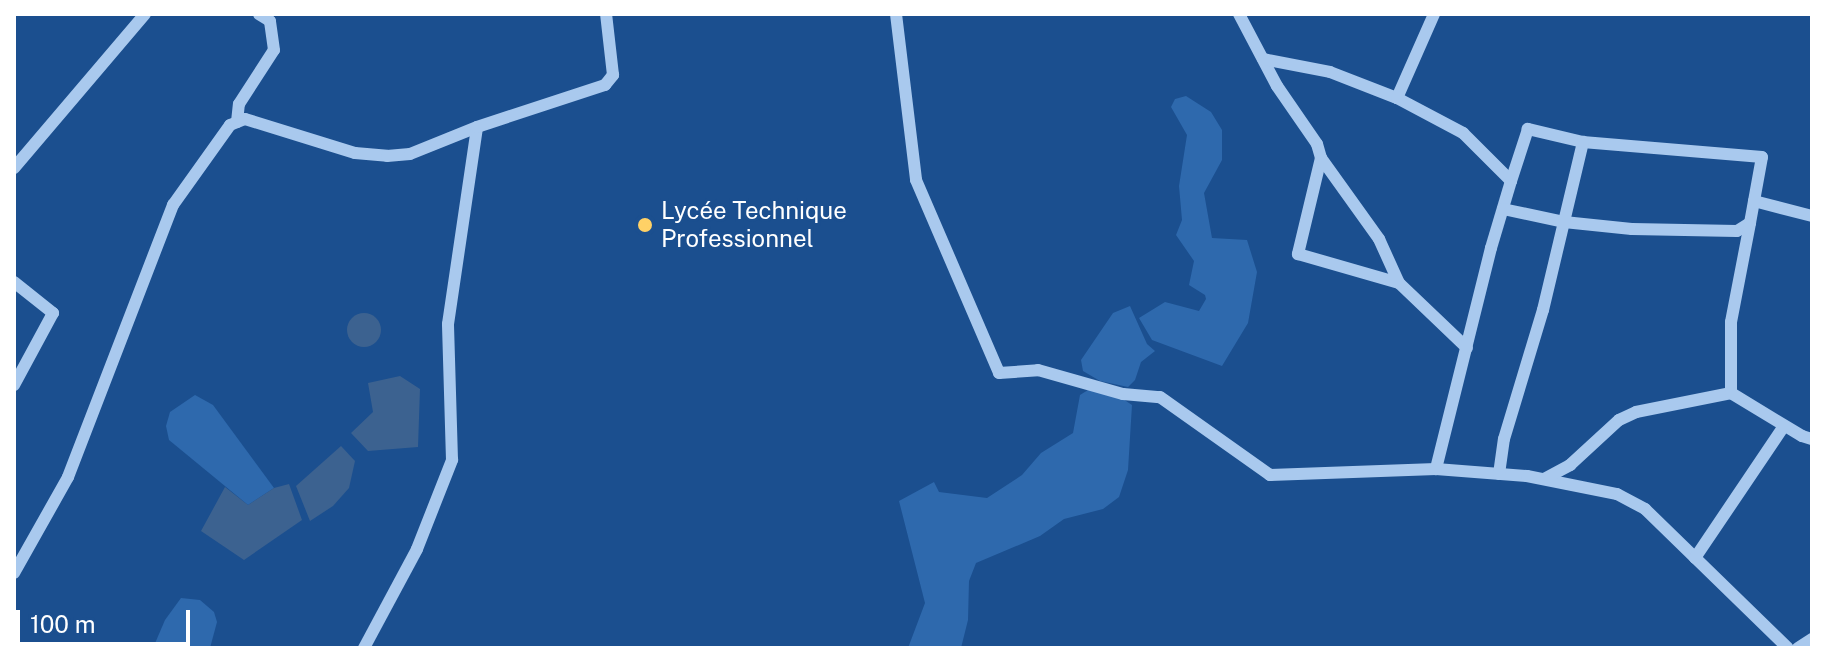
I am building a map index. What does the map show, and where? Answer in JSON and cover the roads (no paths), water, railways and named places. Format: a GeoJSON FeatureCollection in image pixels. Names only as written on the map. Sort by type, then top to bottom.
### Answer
{"type":"FeatureCollection","features":[{"type":"Feature","properties":{"kind":"street"},"geometry":{"type":"LineString","coordinates":[[14,168],[145,14]]}},
{"type":"Feature","properties":{"kind":"street"},"geometry":{"type":"LineString","coordinates":[[237,122],[239,104],[274,50],[270,21],[259,14]]}},
{"type":"Feature","properties":{"kind":"street"},"geometry":{"type":"LineString","coordinates":[[14,573],[68,477],[173,205],[230,125],[245,119],[355,153],[387,156],[410,154],[477,127],[605,85],[613,75],[606,14]]}},
{"type":"Feature","properties":{"kind":"street"},"geometry":{"type":"LineString","coordinates":[[896,14],[916,180],[999,373],[1038,370],[1123,394],[1160,397],[1270,475],[1436,469],[1544,479],[1617,494],[1645,509],[1788,648]]}},
{"type":"Feature","properties":{"kind":"street"},"geometry":{"type":"LineString","coordinates":[[1239,14],[1263,59],[1317,144],[1321,158],[1379,239],[1399,283],[1467,348]]}},
{"type":"Feature","properties":{"kind":"street"},"geometry":{"type":"LineString","coordinates":[[1397,98],[1434,14]]}},
{"type":"Feature","properties":{"kind":"street"},"geometry":{"type":"LineString","coordinates":[[1263,59],[1330,72],[1397,98],[1463,133],[1511,181]]}},
{"type":"Feature","properties":{"kind":"street"},"geometry":{"type":"LineString","coordinates":[[367,647],[417,549],[452,460],[448,324],[477,127]]}},
{"type":"Feature","properties":{"kind":"street"},"geometry":{"type":"LineString","coordinates":[[1436,469],[1503,209],[1528,129],[1583,142],[1762,157],[1731,322],[1731,393]]}},
{"type":"Feature","properties":{"kind":"street"},"geometry":{"type":"LineString","coordinates":[[1499,474],[1504,439],[1543,310],[1583,142]]}},
{"type":"Feature","properties":{"kind":"street"},"geometry":{"type":"LineString","coordinates":[[1321,158],[1298,254],[1399,283]]}},
{"type":"Feature","properties":{"kind":"street"},"geometry":{"type":"LineString","coordinates":[[1754,201],[1812,216]]}},
{"type":"Feature","properties":{"kind":"street"},"geometry":{"type":"LineString","coordinates":[[1503,209],[1564,222],[1717,233],[1737,231],[1750,223]]}},
{"type":"Feature","properties":{"kind":"street"},"geometry":{"type":"LineString","coordinates":[[14,282],[53,313],[14,385]]}},
{"type":"Feature","properties":{"kind":"street"},"geometry":{"type":"LineString","coordinates":[[1544,479],[1570,465],[1619,420],[1636,412],[1731,393],[1784,426],[1812,439]]}},
{"type":"Feature","properties":{"kind":"street"},"geometry":{"type":"LineString","coordinates":[[1695,558],[1784,426]]}},
{"type":"Feature","properties":{"kind":"street"},"geometry":{"type":"LineString","coordinates":[[1798,648],[1812,639]]}},
{"type":"Feature","properties":{"kind":"place","name":"Lycée Technique Professionnel"},"geometry":{"type":"Point","coordinates":[645,225]}}]}
